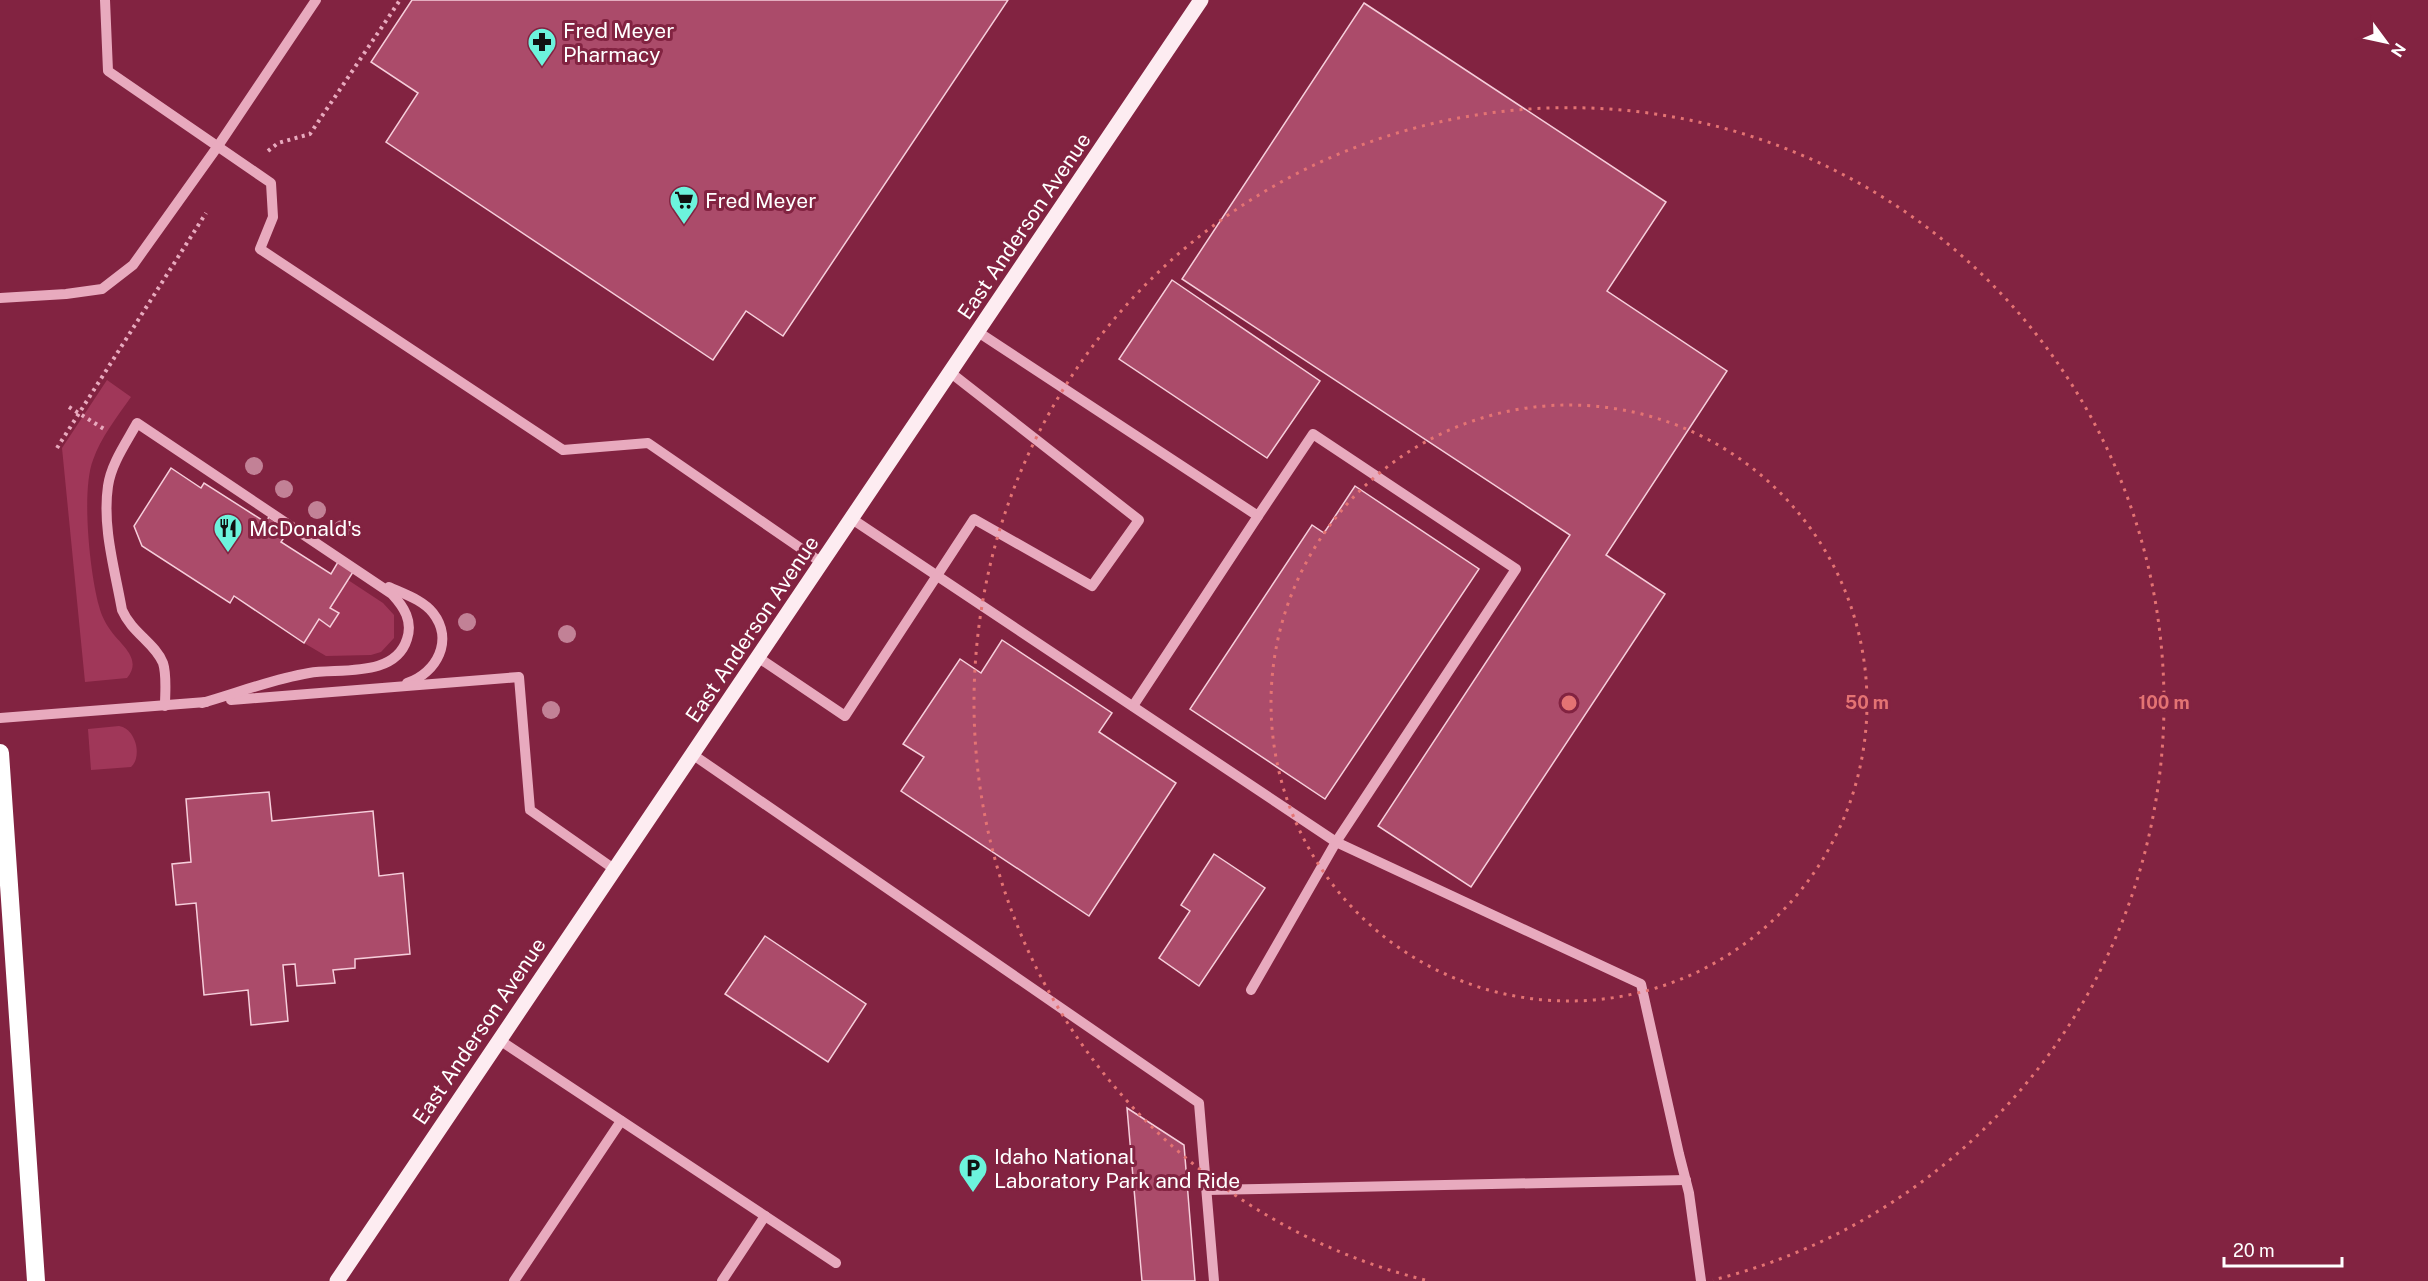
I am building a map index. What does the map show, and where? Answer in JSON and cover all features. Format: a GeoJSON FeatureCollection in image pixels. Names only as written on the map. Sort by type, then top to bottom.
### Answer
{"type":"FeatureCollection","features":[{"type":"Feature","properties":{"kind":"highway"},"geometry":{"type":"LineString","coordinates":[[0,753],[36,1281]]}},
{"type":"Feature","properties":{"kind":"main road","name":"East Anderson Avenue"},"geometry":{"type":"LineString","coordinates":[[337,1281],[1202,0]]}},
{"type":"Feature","properties":{"kind":"lane"},"geometry":{"type":"LineString","coordinates":[[105,0],[108,72],[271,183],[273,218],[260,249],[563,450],[648,442],[822,564]]}},
{"type":"Feature","properties":{"kind":"lane"},"geometry":{"type":"LineString","coordinates":[[0,298],[102,289],[132,265],[218,146],[316,0]]}},
{"type":"Feature","properties":{"kind":"lane"},"geometry":{"type":"LineString","coordinates":[[978,332],[1258,516]]}},
{"type":"Feature","properties":{"kind":"lane"},"geometry":{"type":"LineString","coordinates":[[759,658],[845,716],[974,519],[1092,586],[1139,520],[951,373]]}},
{"type":"Feature","properties":{"kind":"lane"},"geometry":{"type":"LineString","coordinates":[[165,706],[164,664],[158,654],[128,623],[122,610],[106,523],[108,485],[118,456],[137,423],[392,594],[405,609],[409,632],[405,648],[393,660],[375,667],[309,673],[202,703]]}},
{"type":"Feature","properties":{"kind":"lane"},"geometry":{"type":"LineString","coordinates":[[1133,706],[1312,434],[1516,569],[1336,842],[1251,990]]}},
{"type":"Feature","properties":{"kind":"lane"},"geometry":{"type":"LineString","coordinates":[[852,519],[938,574],[1336,842],[1641,984],[1686,1180],[1701,1281]]}},
{"type":"Feature","properties":{"kind":"lane"},"geometry":{"type":"LineString","coordinates":[[356,570],[416,599],[432,612],[441,628],[443,645],[438,658],[428,672],[415,681],[393,688]]}},
{"type":"Feature","properties":{"kind":"lane"},"geometry":{"type":"LineString","coordinates":[[0,718],[519,677],[530,810],[614,869]]}},
{"type":"Feature","properties":{"kind":"lane"},"geometry":{"type":"LineString","coordinates":[[692,754],[1199,1103],[1214,1281]]}},
{"type":"Feature","properties":{"kind":"lane"},"geometry":{"type":"LineString","coordinates":[[498,1040],[836,1263]]}},
{"type":"Feature","properties":{"kind":"lane"},"geometry":{"type":"LineString","coordinates":[[514,1281],[621,1120]]}},
{"type":"Feature","properties":{"kind":"lane"},"geometry":{"type":"LineString","coordinates":[[1206,1190],[1686,1180]]}},
{"type":"Feature","properties":{"kind":"lane"},"geometry":{"type":"LineString","coordinates":[[722,1281],[765,1216]]}},
{"type":"Feature","properties":{"kind":"path"},"geometry":{"type":"LineString","coordinates":[[261,157],[278,144],[310,134],[400,0]]}},
{"type":"Feature","properties":{"kind":"path"},"geometry":{"type":"LineString","coordinates":[[57,448],[206,212]]}},
{"type":"Feature","properties":{"kind":"path"},"geometry":{"type":"LineString","coordinates":[[69,407],[108,432]]}},
{"type":"Feature","properties":{"kind":"shaded area"},"geometry":{"type":"Polygon","coordinates":[[[107,380],[131,397],[105,435],[93,460],[89,474],[88,533],[101,613],[111,631],[129,653],[133,665],[127,678],[85,682],[62,448],[107,380]]]}},
{"type":"Feature","properties":{"kind":"shaded area"},"geometry":{"type":"Polygon","coordinates":[[[348,580],[383,603],[394,615],[394,638],[381,652],[371,655],[326,656],[304,643],[319,619],[339,614],[330,608],[348,580]]]}},
{"type":"Feature","properties":{"kind":"shaded area"},"geometry":{"type":"Polygon","coordinates":[[[119,726],[129,732],[136,743],[135,762],[131,767],[91,770],[88,729],[119,726]]]}},
{"type":"Feature","properties":{"kind":"building","name":"Fred Meyer"},"geometry":{"type":"Polygon","coordinates":[[[412,0],[1008,0],[783,336],[746,311],[713,360],[386,142],[418,93],[371,62],[412,0]]]}},
{"type":"Feature","properties":{"kind":"building"},"geometry":{"type":"Polygon","coordinates":[[[1364,3],[1666,202],[1607,291],[1727,371],[1606,555],[1665,594],[1471,887],[1378,826],[1570,535],[1182,279],[1364,3]]]}},
{"type":"Feature","properties":{"kind":"building"},"geometry":{"type":"Polygon","coordinates":[[[1172,280],[1320,381],[1267,458],[1119,359],[1172,280]]]}},
{"type":"Feature","properties":{"kind":"building","name":"McDonald's"},"geometry":{"type":"Polygon","coordinates":[[[171,468],[201,488],[204,483],[265,522],[269,517],[289,530],[281,542],[331,574],[338,562],[353,572],[330,608],[339,613],[330,627],[319,619],[304,643],[234,596],[230,603],[142,546],[134,526],[171,468]]]}},
{"type":"Feature","properties":{"kind":"building"},"geometry":{"type":"Polygon","coordinates":[[[1355,486],[1479,569],[1325,799],[1190,709],[1312,525],[1324,533],[1355,486]]]}},
{"type":"Feature","properties":{"kind":"building"},"geometry":{"type":"Polygon","coordinates":[[[1002,640],[1112,713],[1099,732],[1176,783],[1089,916],[901,791],[924,757],[903,744],[960,659],[981,673],[1002,640]]]}},
{"type":"Feature","properties":{"kind":"building"},"geometry":{"type":"Polygon","coordinates":[[[269,792],[272,821],[373,811],[379,876],[403,873],[410,954],[355,959],[355,968],[333,970],[335,983],[297,986],[295,964],[283,965],[288,1021],[251,1025],[248,990],[204,995],[196,903],[176,905],[172,864],[191,862],[186,799],[269,792]]]}},
{"type":"Feature","properties":{"kind":"building"},"geometry":{"type":"Polygon","coordinates":[[[1214,854],[1265,888],[1199,986],[1159,958],[1190,911],[1181,905],[1214,854]]]}},
{"type":"Feature","properties":{"kind":"building"},"geometry":{"type":"Polygon","coordinates":[[[765,936],[866,1004],[828,1062],[725,994],[765,936]]]}},
{"type":"Feature","properties":{"kind":"building"},"geometry":{"type":"Polygon","coordinates":[[[1127,1108],[1184,1145],[1195,1281],[1142,1281],[1127,1108]]]}},
{"type":"Feature","properties":{"kind":"place","name":"Fred Meyer Pharmacy"},"geometry":{"type":"Point","coordinates":[542,68]}},
{"type":"Feature","properties":{"kind":"place","name":"Fred Meyer"},"geometry":{"type":"Point","coordinates":[684,226]}},
{"type":"Feature","properties":{"kind":"place","name":"McDonald's"},"geometry":{"type":"Point","coordinates":[228,554]}},
{"type":"Feature","properties":{"kind":"place","name":"Idaho National Laboratory Park and Ride"},"geometry":{"type":"Point","coordinates":[973,1194]}}]}
